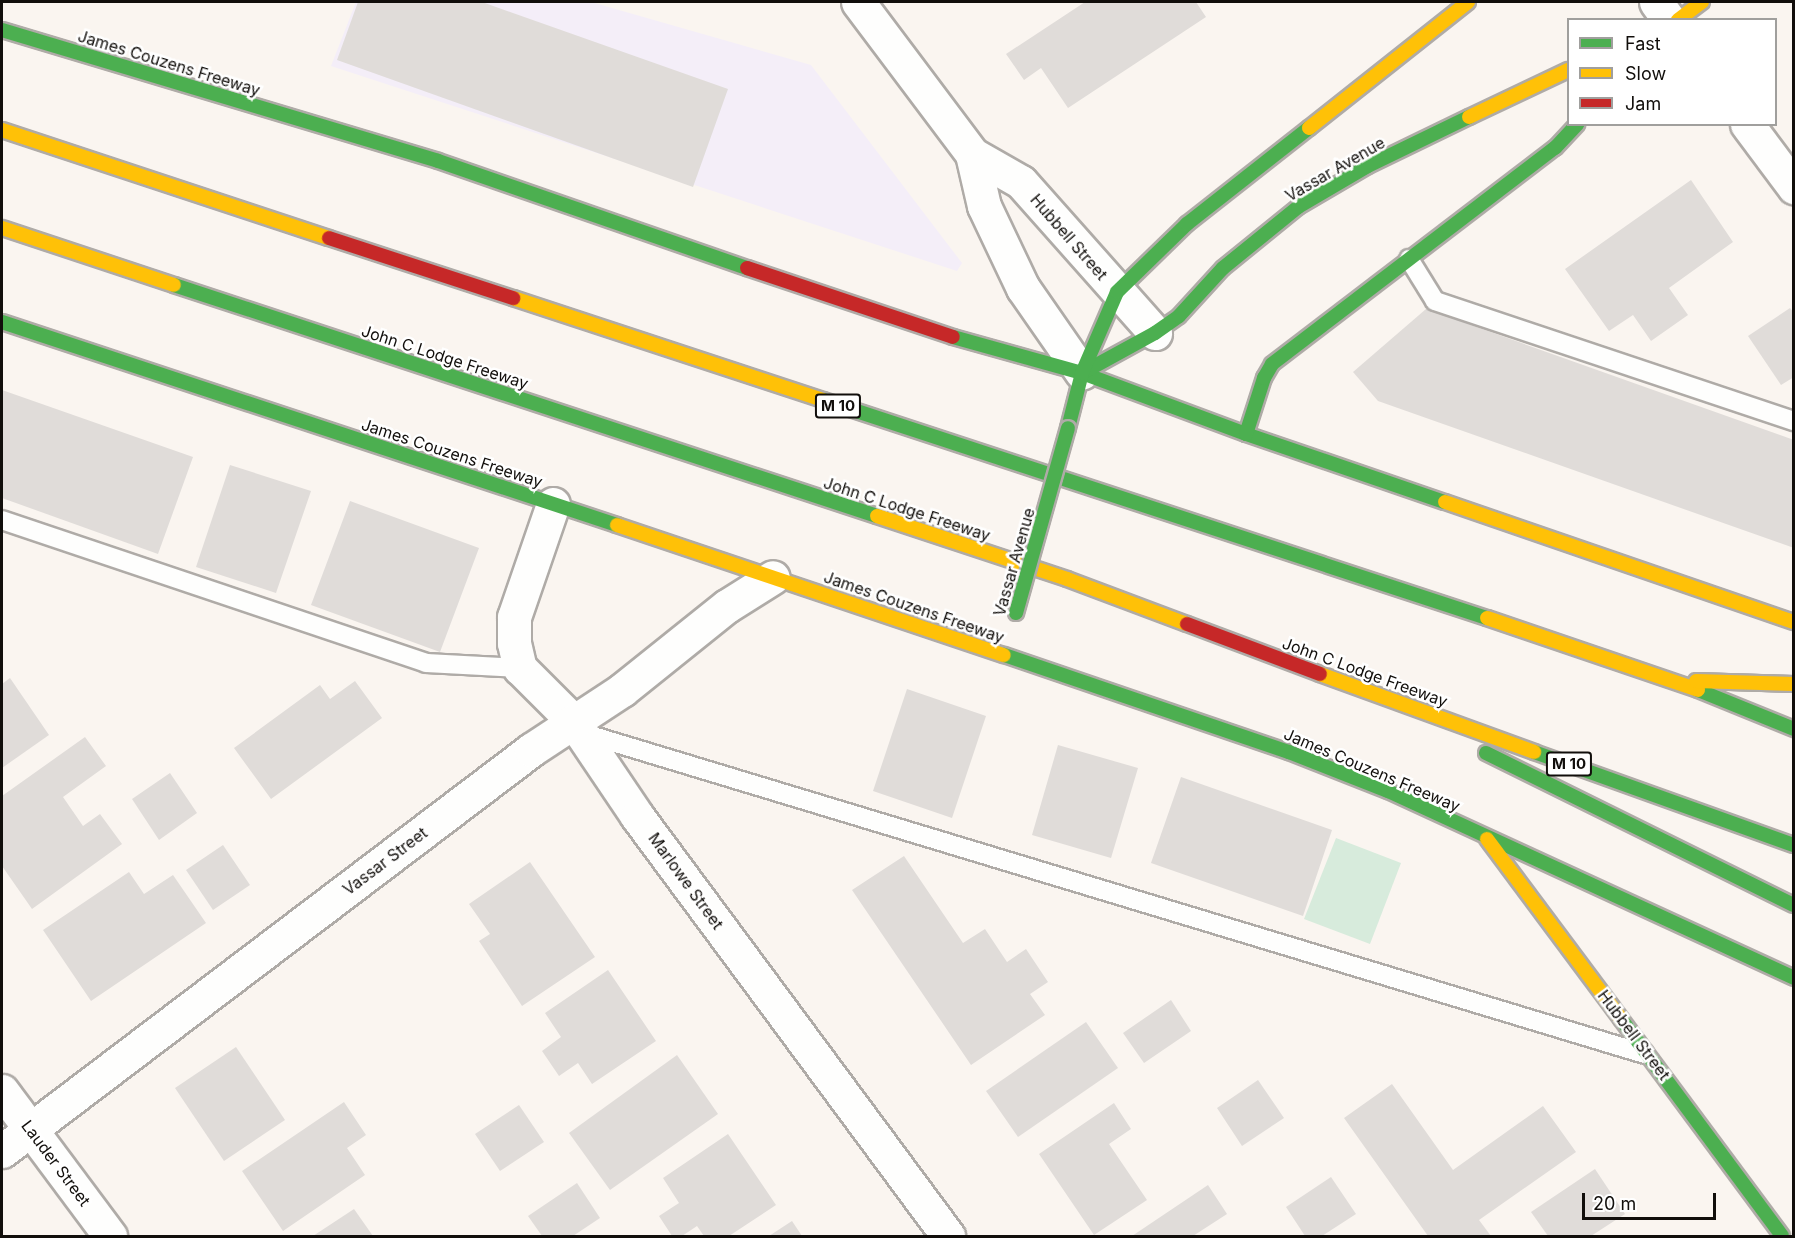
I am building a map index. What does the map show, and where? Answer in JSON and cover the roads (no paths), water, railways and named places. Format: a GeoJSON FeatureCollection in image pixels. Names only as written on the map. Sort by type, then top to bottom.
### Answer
{"type":"FeatureCollection","features":[{"type":"Feature","properties":{"kind":"main road","name":"Vassar Avenue"},"geometry":{"type":"LineString","coordinates":[[1015,618],[1082,373],[1117,292],[1187,224],[1468,2]]}},
{"type":"Feature","properties":{"kind":"main road"},"geometry":{"type":"LineString","coordinates":[[1681,18],[1702,2]]}},
{"type":"Feature","properties":{"kind":"main road","name":"James Couzens Freeway"},"geometry":{"type":"LineString","coordinates":[[2,30],[438,161],[930,331],[1082,373],[1246,434],[1794,622]]}},
{"type":"Feature","properties":{"kind":"main road","name":"Vassar Avenue"},"geometry":{"type":"LineString","coordinates":[[1082,373],[1155,333],[1179,316],[1223,268],[1298,207],[1368,166],[1567,70]]}},
{"type":"Feature","properties":{"kind":"main road"},"geometry":{"type":"LineString","coordinates":[[1246,434],[1264,378],[1272,364],[1555,148],[1575,126]]}},
{"type":"Feature","properties":{"kind":"main road","name":"M 10"},"geometry":{"type":"LineString","coordinates":[[2,130],[1675,680],[1794,729]]}},
{"type":"Feature","properties":{"kind":"main road","name":"John C Lodge Freeway"},"geometry":{"type":"LineString","coordinates":[[2,228],[1067,579],[1344,683],[1794,845]]}},
{"type":"Feature","properties":{"kind":"main road","name":"James Couzens Freeway"},"geometry":{"type":"LineString","coordinates":[[2,322],[773,577],[1007,650],[1289,752],[1388,791],[1794,978]]}},
{"type":"Feature","properties":{"kind":"main road"},"geometry":{"type":"LineString","coordinates":[[1675,680],[1794,684]]}},
{"type":"Feature","properties":{"kind":"main road"},"geometry":{"type":"LineString","coordinates":[[1344,683],[1794,905]]}},
{"type":"Feature","properties":{"kind":"main road","name":"Hubbell Street"},"geometry":{"type":"LineString","coordinates":[[1484,835],[1782,1236]]}},
{"type":"Feature","properties":{"kind":"street","name":"Hubbell Street"},"geometry":{"type":"LineString","coordinates":[[858,2],[972,154],[1021,182],[1155,333]]}},
{"type":"Feature","properties":{"kind":"street"},"geometry":{"type":"LineString","coordinates":[[1656,2],[1668,18]]}},
{"type":"Feature","properties":{"kind":"street"},"geometry":{"type":"LineString","coordinates":[[1748,126],[1794,187]]}},
{"type":"Feature","properties":{"kind":"street","name":"Hubbell Street"},"geometry":{"type":"LineString","coordinates":[[972,154],[984,206],[1023,288],[1082,373]]}},
{"type":"Feature","properties":{"kind":"street"},"geometry":{"type":"LineString","coordinates":[[520,668],[514,643],[514,617],[553,504]]}},
{"type":"Feature","properties":{"kind":"street","name":"Vassar Street"},"geometry":{"type":"LineString","coordinates":[[2,1151],[576,726],[727,606],[773,577]]}},
{"type":"Feature","properties":{"kind":"street","name":"Marlowe Street"},"geometry":{"type":"LineString","coordinates":[[520,668],[576,726],[637,816],[948,1236]]}},
{"type":"Feature","properties":{"kind":"street","name":"Lauder Street"},"geometry":{"type":"LineString","coordinates":[[2,1090],[110,1236]]}},
{"type":"Feature","properties":{"kind":"lane"},"geometry":{"type":"LineString","coordinates":[[1409,259],[1435,301],[1794,421]]}},
{"type":"Feature","properties":{"kind":"lane"},"geometry":{"type":"LineString","coordinates":[[2,520],[426,663],[520,668]]}},
{"type":"Feature","properties":{"kind":"lane"},"geometry":{"type":"LineString","coordinates":[[576,726],[1649,1056]]}}]}
